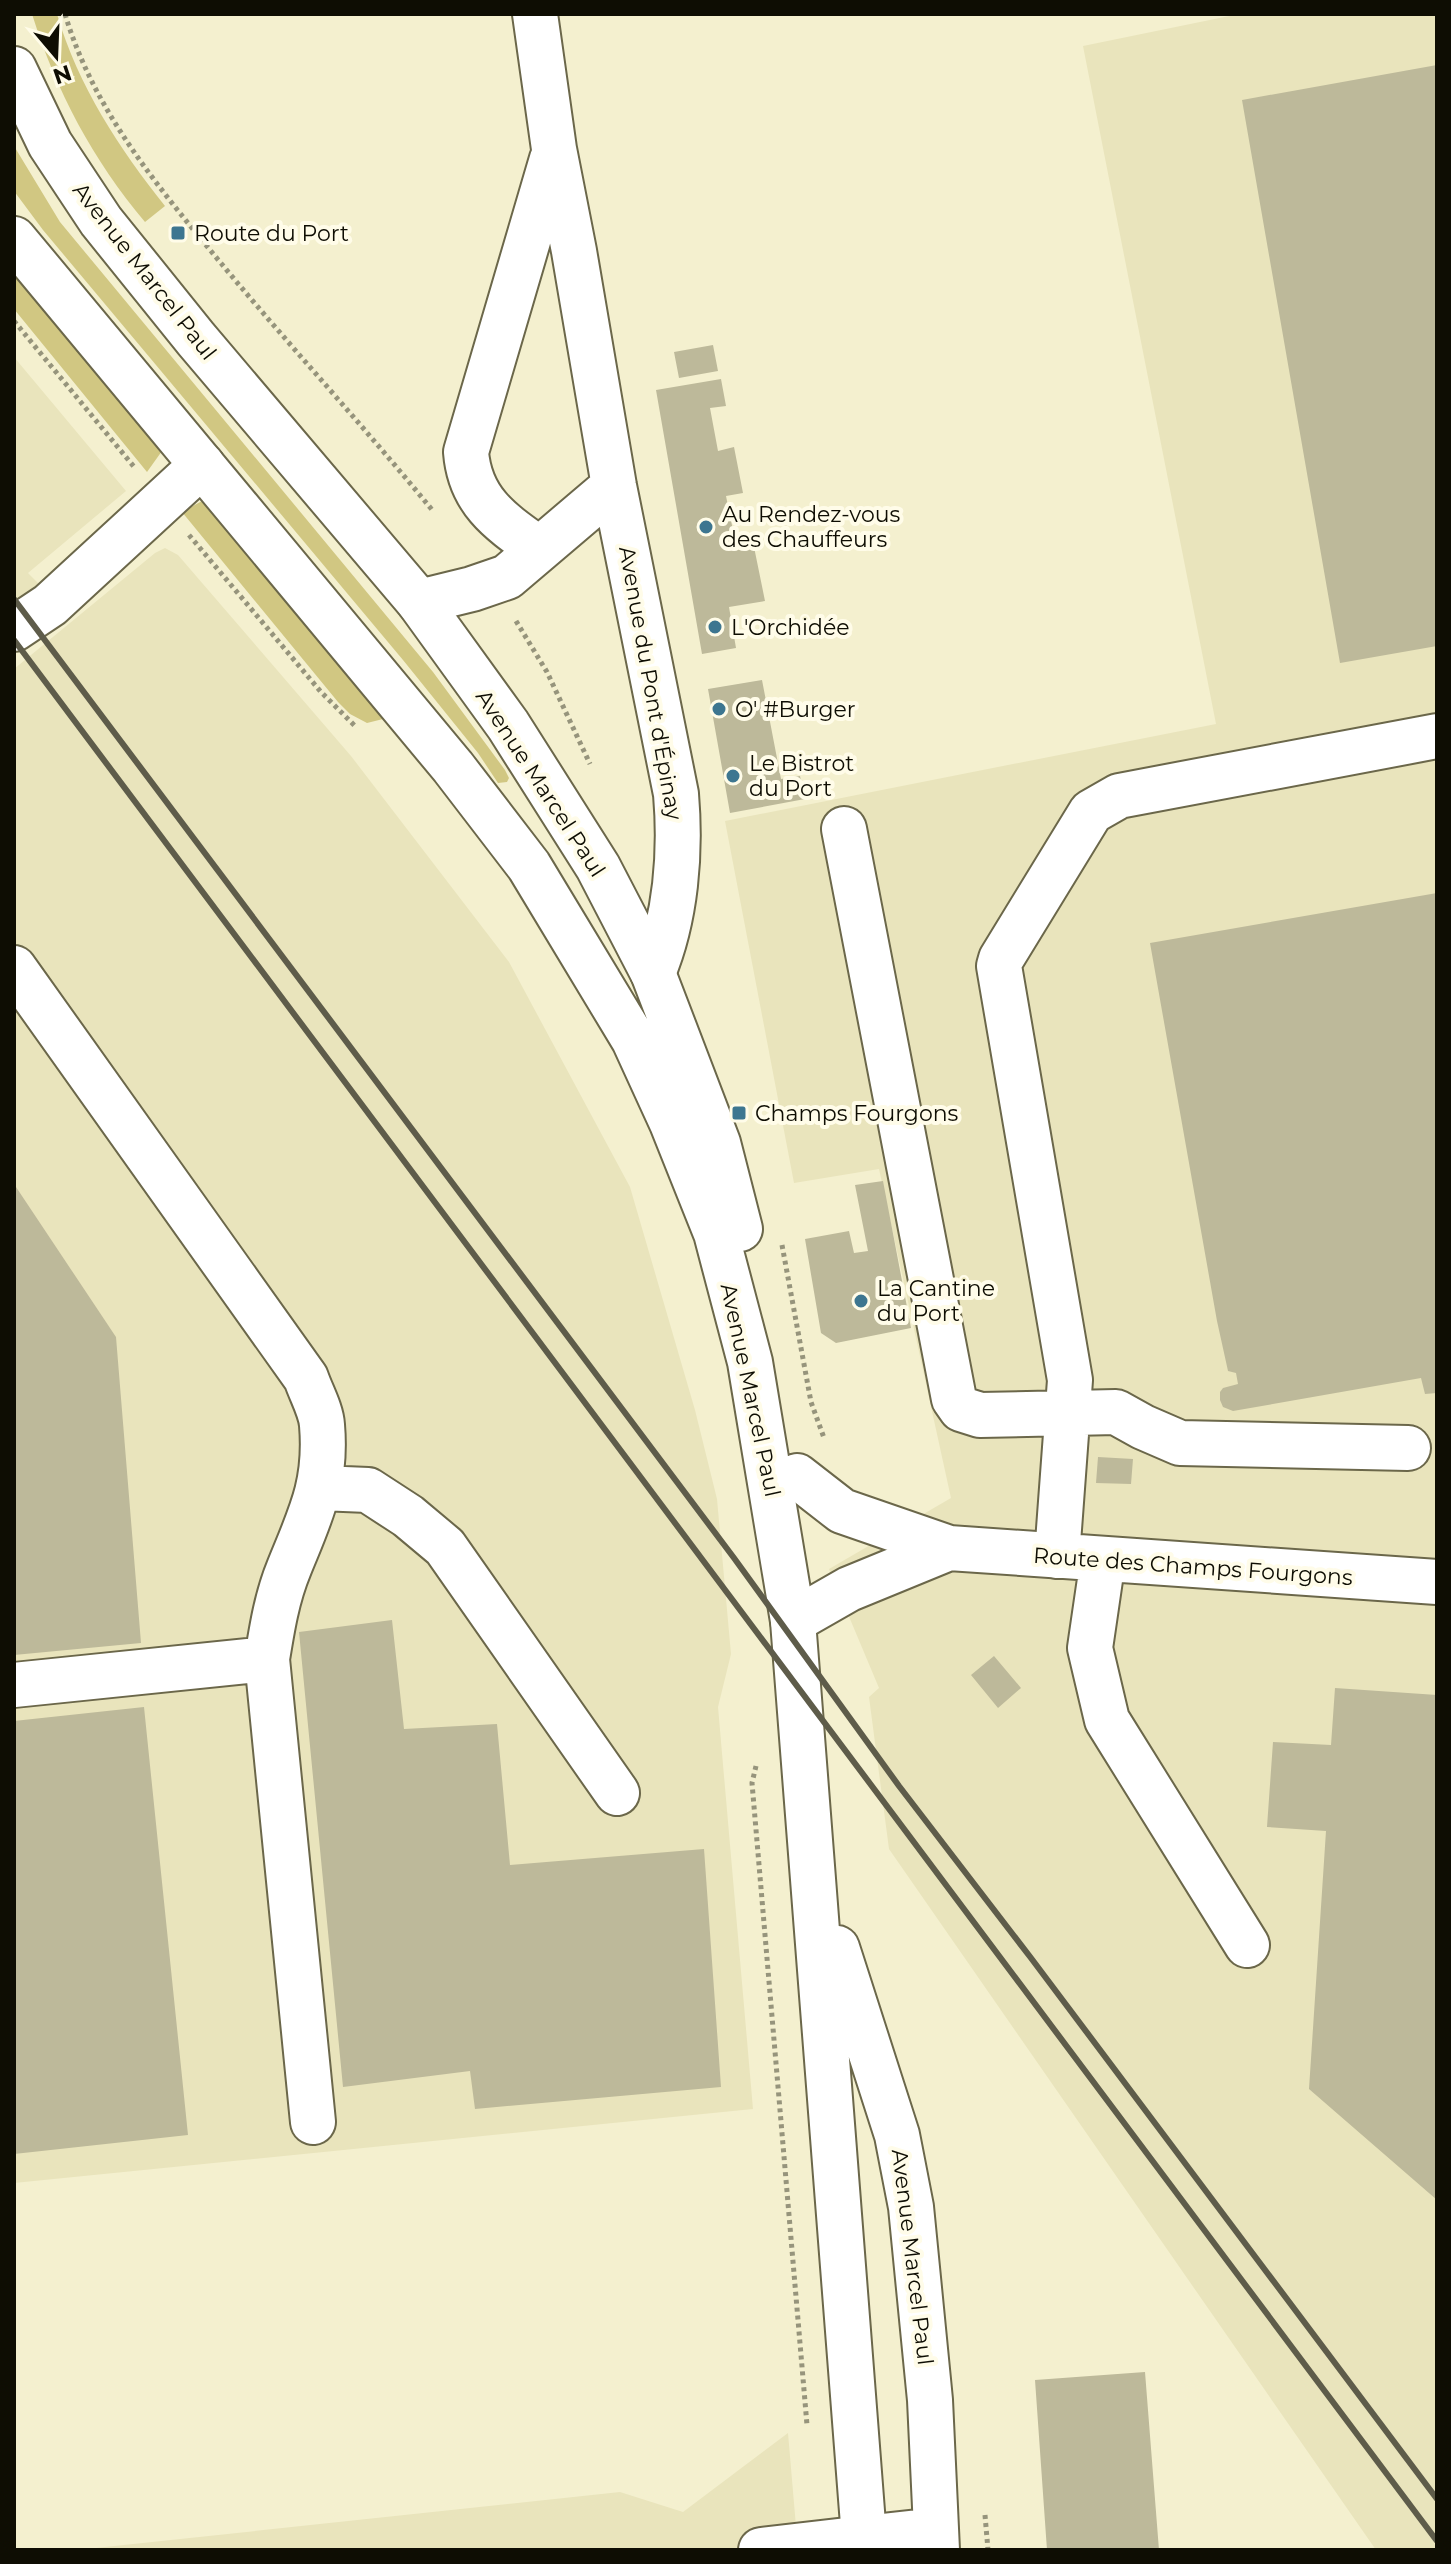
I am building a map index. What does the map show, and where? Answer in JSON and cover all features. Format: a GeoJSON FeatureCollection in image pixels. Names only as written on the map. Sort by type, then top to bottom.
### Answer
{"type":"FeatureCollection","features":[{"type":"Feature","properties":{"kind":"main road","name":"Avenue du Pont d'Épinay"},"geometry":{"type":"LineString","coordinates":[[535,14],[554,149],[614,486],[676,794],[678,844],[670,927],[653,973]]}},
{"type":"Feature","properties":{"kind":"main road","name":"Avenue Marcel Paul"},"geometry":{"type":"LineString","coordinates":[[14,69],[50,144],[101,221],[196,339],[419,602],[508,725],[598,867],[653,973],[718,1143],[772,1352],[797,1476],[793,1621]]}},
{"type":"Feature","properties":{"kind":"main road","name":"Avenue du Pont d'Épinay"},"geometry":{"type":"LineString","coordinates":[[539,549],[498,521],[485,504],[467,470],[466,452],[554,149]]}},
{"type":"Feature","properties":{"kind":"main road","name":"Avenue Marcel Paul"},"geometry":{"type":"LineString","coordinates":[[14,239],[453,767],[529,866],[634,1040],[672,1123],[716,1233],[750,1362],[793,1621],[865,2544]]}},
{"type":"Feature","properties":{"kind":"main road"},"geometry":{"type":"LineString","coordinates":[[14,629],[50,605],[202,465]]}},
{"type":"Feature","properties":{"kind":"main road"},"geometry":{"type":"LineString","coordinates":[[419,602],[507,577],[614,486]]}},
{"type":"Feature","properties":{"kind":"main road"},"geometry":{"type":"LineString","coordinates":[[1057,1556],[1070,1380],[999,966],[1003,954],[1091,812],[1119,796],[1437,736]]}},
{"type":"Feature","properties":{"kind":"main road"},"geometry":{"type":"LineString","coordinates":[[844,829],[954,1399],[961,1409],[980,1415],[1116,1412],[1180,1443],[1408,1448]]}},
{"type":"Feature","properties":{"kind":"main road"},"geometry":{"type":"LineString","coordinates":[[14,968],[306,1378],[322,1422],[320,1488],[309,1524],[288,1570],[273,1620],[267,1659],[313,2122]]}},
{"type":"Feature","properties":{"kind":"main road","name":"Route des Champs Fourgons"},"geometry":{"type":"LineString","coordinates":[[797,1476],[842,1511],[949,1548],[1437,1582]]}},
{"type":"Feature","properties":{"kind":"main road"},"geometry":{"type":"LineString","coordinates":[[320,1488],[368,1490],[408,1516],[445,1547],[617,1793]]}},
{"type":"Feature","properties":{"kind":"main road","name":"Route des Champs Fourgons"},"geometry":{"type":"LineString","coordinates":[[793,1621],[849,1589],[949,1548]]}},
{"type":"Feature","properties":{"kind":"main road"},"geometry":{"type":"LineString","coordinates":[[1103,1559],[1090,1648],[1107,1720],[1247,1945]]}},
{"type":"Feature","properties":{"kind":"main road"},"geometry":{"type":"LineString","coordinates":[[14,1685],[267,1659]]}},
{"type":"Feature","properties":{"kind":"main road","name":"Avenue Marcel Paul"},"geometry":{"type":"LineString","coordinates":[[815,1881],[897,2135],[911,2207],[930,2400],[937,2540]]}},
{"type":"Feature","properties":{"kind":"main road"},"geometry":{"type":"LineString","coordinates":[[761,2550],[937,2540]]}},
{"type":"Feature","properties":{"kind":"path"},"geometry":{"type":"LineString","coordinates":[[14,321],[143,478]]}},
{"type":"Feature","properties":{"kind":"path"},"geometry":{"type":"LineString","coordinates":[[186,531],[321,692],[360,731]]}},
{"type":"Feature","properties":{"kind":"path"},"geometry":{"type":"LineString","coordinates":[[758,1753],[752,1783],[807,2427]]}},
{"type":"Feature","properties":{"kind":"shaded area"},"geometry":{"type":"Polygon","coordinates":[[[32,14],[57,14],[88,91],[132,162],[165,206],[145,222],[109,174],[78,124],[52,70],[32,14]]]}},
{"type":"Feature","properties":{"kind":"shaded area"},"geometry":{"type":"Polygon","coordinates":[[[1239,14],[1437,14],[1437,2550],[1376,2550],[889,1849],[869,1697],[879,1688],[829,1569],[951,1498],[879,1169],[794,1183],[725,821],[1216,724],[1083,46],[1239,14]]]}},
{"type":"Feature","properties":{"kind":"shaded area"},"geometry":{"type":"Polygon","coordinates":[[[14,146],[60,222],[433,672],[505,770],[509,778],[507,782],[498,783],[478,753],[403,660],[43,230],[14,191],[14,146]]]}},
{"type":"Feature","properties":{"kind":"shaded area"},"geometry":{"type":"Polygon","coordinates":[[[14,274],[162,451],[147,472],[14,309],[14,274]]]}},
{"type":"Feature","properties":{"kind":"shaded area"},"geometry":{"type":"Polygon","coordinates":[[[14,357],[126,491],[28,573],[40,585],[14,603],[14,357]]]}},
{"type":"Feature","properties":{"kind":"shaded area"},"geometry":{"type":"Polygon","coordinates":[[[202,501],[383,719],[367,723],[350,714],[338,702],[182,512],[202,501]]]}},
{"type":"Feature","properties":{"kind":"shaded area"},"geometry":{"type":"Polygon","coordinates":[[[165,548],[178,555],[351,756],[509,962],[630,1187],[695,1410],[717,1499],[731,1654],[718,1707],[753,2109],[14,2183],[14,669],[165,548]]]}},
{"type":"Feature","properties":{"kind":"shaded area"},"geometry":{"type":"Polygon","coordinates":[[[788,2433],[798,2550],[77,2550],[620,2492],[683,2512],[788,2433]]]}},
{"type":"Feature","properties":{"kind":"building"},"geometry":{"type":"Polygon","coordinates":[[[1437,65],[1437,646],[1340,663],[1242,100],[1437,65]]]}},
{"type":"Feature","properties":{"kind":"building"},"geometry":{"type":"Polygon","coordinates":[[[713,345],[718,371],[679,378],[674,352],[713,345]]]}},
{"type":"Feature","properties":{"kind":"building"},"geometry":{"type":"Polygon","coordinates":[[[721,379],[726,406],[710,408],[718,451],[734,447],[743,493],[726,496],[737,550],[754,547],[765,601],[729,607],[736,648],[702,654],[656,390],[721,379]]]}},
{"type":"Feature","properties":{"kind":"building"},"geometry":{"type":"Polygon","coordinates":[[[762,680],[781,779],[800,776],[805,799],[730,813],[708,689],[762,680]]]}},
{"type":"Feature","properties":{"kind":"building"},"geometry":{"type":"Polygon","coordinates":[[[1437,893],[1437,1393],[1425,1394],[1421,1378],[1233,1411],[1223,1407],[1220,1392],[1223,1388],[1238,1384],[1236,1373],[1228,1371],[1217,1321],[1150,943],[1437,893]]]}},
{"type":"Feature","properties":{"kind":"building","name":"La Cantine du Port"},"geometry":{"type":"Polygon","coordinates":[[[883,1181],[911,1328],[836,1343],[821,1333],[805,1239],[849,1231],[854,1253],[868,1251],[855,1185],[883,1181]]]}},
{"type":"Feature","properties":{"kind":"building"},"geometry":{"type":"Polygon","coordinates":[[[14,1184],[116,1337],[141,1643],[14,1655],[14,1184]]]}},
{"type":"Feature","properties":{"kind":"building"},"geometry":{"type":"Polygon","coordinates":[[[1098,1457],[1133,1459],[1131,1484],[1096,1483],[1098,1457]]]}},
{"type":"Feature","properties":{"kind":"building"},"geometry":{"type":"Polygon","coordinates":[[[392,1620],[404,1729],[497,1724],[510,1865],[704,1849],[721,2087],[475,2109],[470,2071],[343,2087],[299,1632],[392,1620]]]}},
{"type":"Feature","properties":{"kind":"building"},"geometry":{"type":"Polygon","coordinates":[[[994,1656],[1021,1688],[998,1708],[971,1675],[994,1656]]]}},
{"type":"Feature","properties":{"kind":"building"},"geometry":{"type":"Polygon","coordinates":[[[1335,1688],[1437,1695],[1437,2200],[1309,2089],[1326,1831],[1267,1827],[1273,1742],[1331,1745],[1335,1688]]]}},
{"type":"Feature","properties":{"kind":"building"},"geometry":{"type":"Polygon","coordinates":[[[144,1707],[188,2135],[14,2154],[14,1721],[144,1707]]]}},
{"type":"Feature","properties":{"kind":"building"},"geometry":{"type":"Polygon","coordinates":[[[1145,2372],[1159,2550],[1047,2550],[1035,2380],[1145,2372]]]}},
{"type":"Feature","properties":{"kind":"railway"},"geometry":{"type":"LineString","coordinates":[[14,599],[734,1558],[899,1786],[1437,2499]]}},
{"type":"Feature","properties":{"kind":"railway"},"geometry":{"type":"LineString","coordinates":[[14,640],[1437,2541]]}},
{"type":"Feature","properties":{"kind":"place","name":"Route du Port"},"geometry":{"type":"Point","coordinates":[178,233]}},
{"type":"Feature","properties":{"kind":"place","name":"Au Rendez-vous des Chauffeurs"},"geometry":{"type":"Point","coordinates":[706,527]}},
{"type":"Feature","properties":{"kind":"place","name":"L'Orchidée"},"geometry":{"type":"Point","coordinates":[715,627]}},
{"type":"Feature","properties":{"kind":"place","name":"O' #Burger"},"geometry":{"type":"Point","coordinates":[719,709]}},
{"type":"Feature","properties":{"kind":"place","name":"Le Bistrot du Port"},"geometry":{"type":"Point","coordinates":[733,776]}},
{"type":"Feature","properties":{"kind":"place","name":"Champs Fourgons"},"geometry":{"type":"Point","coordinates":[739,1113]}},
{"type":"Feature","properties":{"kind":"place","name":"La Cantine du Port"},"geometry":{"type":"Point","coordinates":[861,1301]}}]}
